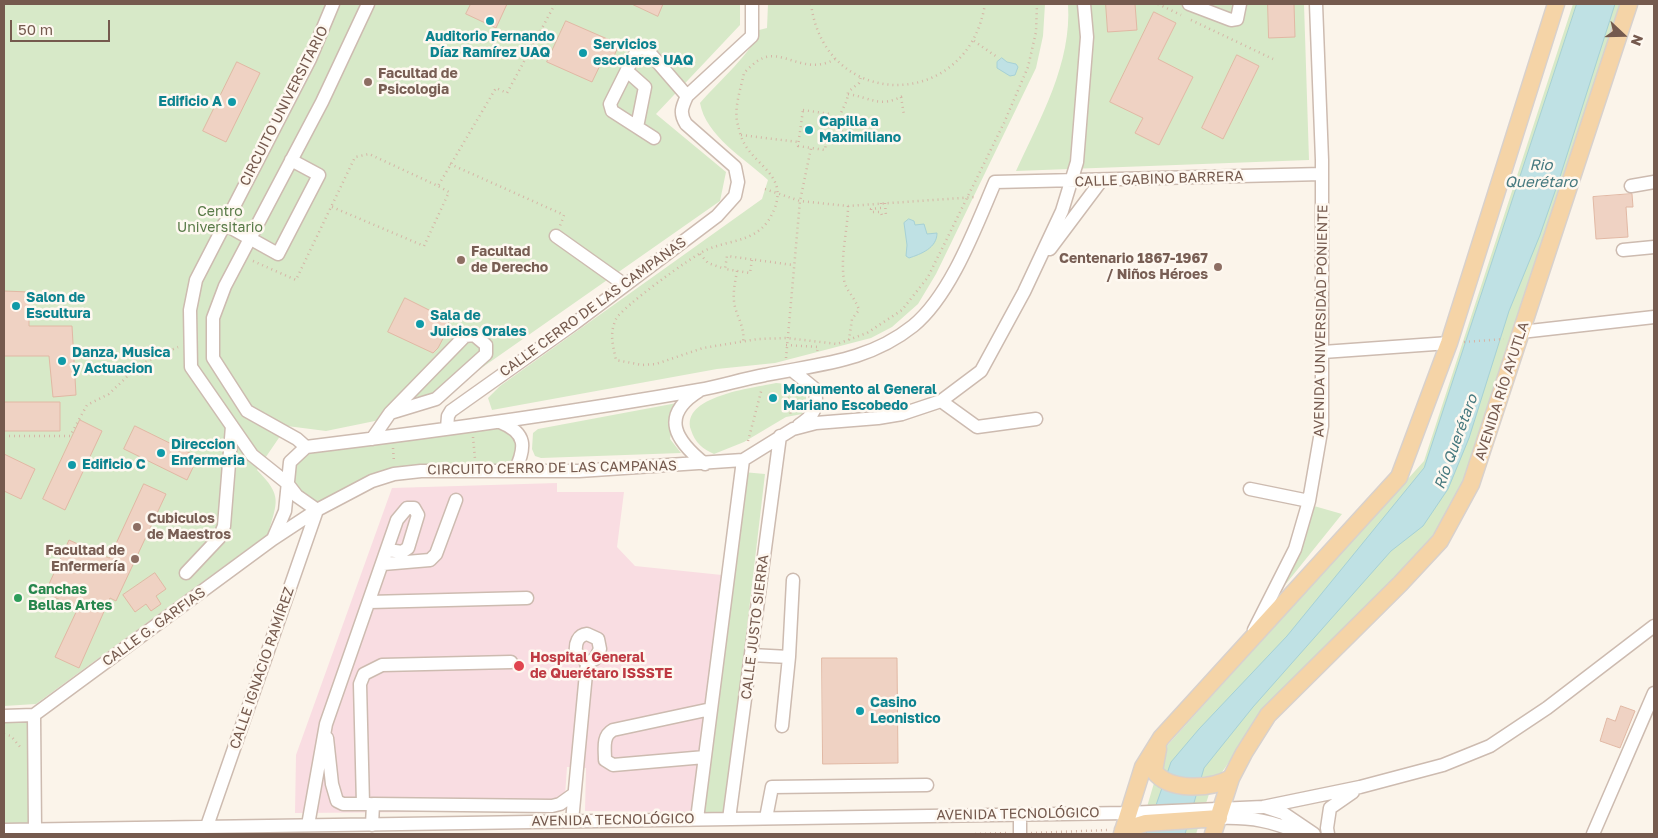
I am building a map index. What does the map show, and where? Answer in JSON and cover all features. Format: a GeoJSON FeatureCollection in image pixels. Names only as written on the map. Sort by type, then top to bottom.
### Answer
{"type":"FeatureCollection","features":[{"type":"Feature","properties":{"kind":"main road"},"geometry":{"type":"LineString","coordinates":[[1122,832],[1143,767],[1162,738],[1399,477],[1456,343],[1556,4]]}},
{"type":"Feature","properties":{"kind":"main road","name":"AVENIDA RÍO AYUTLA"},"geometry":{"type":"LineString","coordinates":[[1213,834],[1213,814],[1244,753],[1268,715],[1400,584],[1440,541],[1471,484],[1629,4]]}},
{"type":"Feature","properties":{"kind":"main road"},"geometry":{"type":"LineString","coordinates":[[1162,738],[1155,758],[1154,771],[1161,778],[1171,783],[1204,785],[1221,783],[1232,778]]}},
{"type":"Feature","properties":{"kind":"main road"},"geometry":{"type":"LineString","coordinates":[[1122,832],[1147,817],[1213,814]]}},
{"type":"Feature","properties":{"kind":"street","name":"CIRCUITO UNIVERSITARIO"},"geometry":{"type":"LineString","coordinates":[[317,510],[297,496],[286,483],[252,455],[192,367],[189,341],[190,310],[196,280],[310,59],[334,4]]}},
{"type":"Feature","properties":{"kind":"street"},"geometry":{"type":"LineString","coordinates":[[306,447],[296,439],[247,411],[214,358],[213,318],[225,286],[322,102],[368,4]]}},
{"type":"Feature","properties":{"kind":"street"},"geometry":{"type":"LineString","coordinates":[[654,138],[612,111],[610,104],[638,48],[642,47],[648,51],[687,96],[752,36],[752,4]]}},
{"type":"Feature","properties":{"kind":"street"},"geometry":{"type":"LineString","coordinates":[[1072,182],[1077,162],[1087,37],[1084,4]]}},
{"type":"Feature","properties":{"kind":"street"},"geometry":{"type":"LineString","coordinates":[[1189,4],[1231,20],[1237,18],[1240,4]]}},
{"type":"Feature","properties":{"kind":"street","name":"AVENIDA UNIVERSIDAD PONIENTE"},"geometry":{"type":"LineString","coordinates":[[1242,652],[1295,549],[1309,501],[1322,426],[1322,174],[1316,4]]}},
{"type":"Feature","properties":{"kind":"street"},"geometry":{"type":"LineString","coordinates":[[627,71],[645,87],[637,127]]}},
{"type":"Feature","properties":{"kind":"street","name":"CALLE CERRO DE LAS CAMPANAS"},"geometry":{"type":"LineString","coordinates":[[447,428],[448,416],[451,411],[717,216],[736,196],[738,182],[735,167],[686,124],[682,117],[681,110],[687,96]]}},
{"type":"Feature","properties":{"kind":"street"},"geometry":{"type":"LineString","coordinates":[[224,224],[278,254],[318,175],[291,160]]}},
{"type":"Feature","properties":{"kind":"street","name":"CALLE GABINO BARRERA"},"geometry":{"type":"LineString","coordinates":[[989,196],[995,182],[1072,182],[1322,174]]}},
{"type":"Feature","properties":{"kind":"street"},"geometry":{"type":"LineString","coordinates":[[1042,255],[1053,246],[1101,181]]}},
{"type":"Feature","properties":{"kind":"street","name":"CIRCUITO CERRO DE LAS CAMPANAS"},"geometry":{"type":"LineString","coordinates":[[317,510],[372,481],[394,474],[476,470],[579,471],[743,460],[793,429],[816,423],[902,414],[941,401],[981,371],[1042,255],[1062,211],[1072,182]]}},
{"type":"Feature","properties":{"kind":"street"},"geometry":{"type":"LineString","coordinates":[[1631,186],[1654,182]]}},
{"type":"Feature","properties":{"kind":"street"},"geometry":{"type":"LineString","coordinates":[[274,539],[285,511],[286,483],[290,462],[306,447],[500,421],[701,390],[766,375],[826,366],[863,355],[914,326],[941,295],[989,196]]}},
{"type":"Feature","properties":{"kind":"street"},"geometry":{"type":"LineString","coordinates":[[556,236],[625,285]]}},
{"type":"Feature","properties":{"kind":"street"},"geometry":{"type":"LineString","coordinates":[[1623,250],[1654,247]]}},
{"type":"Feature","properties":{"kind":"street"},"geometry":{"type":"LineString","coordinates":[[1521,332],[1654,317]]}},
{"type":"Feature","properties":{"kind":"street"},"geometry":{"type":"LineString","coordinates":[[372,439],[390,412],[466,336],[474,334],[486,345],[486,354],[436,399],[390,412]]}},
{"type":"Feature","properties":{"kind":"street"},"geometry":{"type":"LineString","coordinates":[[1323,352],[1456,343]]}},
{"type":"Feature","properties":{"kind":"street"},"geometry":{"type":"LineString","coordinates":[[788,372],[815,389],[817,405],[812,418],[793,429]]}},
{"type":"Feature","properties":{"kind":"street"},"geometry":{"type":"LineString","coordinates":[[701,390],[687,398],[678,411],[675,427],[680,441],[705,464]]}},
{"type":"Feature","properties":{"kind":"street"},"geometry":{"type":"LineString","coordinates":[[941,401],[977,427],[1036,419]]}},
{"type":"Feature","properties":{"kind":"street"},"geometry":{"type":"LineString","coordinates":[[186,573],[219,538],[224,526],[232,426],[244,419],[247,411]]}},
{"type":"Feature","properties":{"kind":"street"},"geometry":{"type":"LineString","coordinates":[[500,421],[515,427],[522,438],[523,450],[515,471]]}},
{"type":"Feature","properties":{"kind":"street","name":"CALLE JUSTO SIERRA"},"geometry":{"type":"LineString","coordinates":[[729,819],[780,436]]}},
{"type":"Feature","properties":{"kind":"street"},"geometry":{"type":"LineString","coordinates":[[697,819],[743,460]]}},
{"type":"Feature","properties":{"kind":"street"},"geometry":{"type":"LineString","coordinates":[[1250,489],[1309,501]]}},
{"type":"Feature","properties":{"kind":"street"},"geometry":{"type":"LineString","coordinates":[[383,564],[430,560],[436,554],[456,500]]}},
{"type":"Feature","properties":{"kind":"street","name":"CALLE G. GARFIAS"},"geometry":{"type":"LineString","coordinates":[[34,715],[274,539],[317,510]]}},
{"type":"Feature","properties":{"kind":"street","name":"CALLE IGNACIO RAMÍREZ"},"geometry":{"type":"LineString","coordinates":[[206,830],[317,510]]}},
{"type":"Feature","properties":{"kind":"street"},"geometry":{"type":"LineString","coordinates":[[308,825],[326,724],[388,550]]}},
{"type":"Feature","properties":{"kind":"street"},"geometry":{"type":"LineString","coordinates":[[782,726],[789,657],[793,580]]}},
{"type":"Feature","properties":{"kind":"street"},"geometry":{"type":"LineString","coordinates":[[369,602],[527,598]]}},
{"type":"Feature","properties":{"kind":"street"},"geometry":{"type":"LineString","coordinates":[[1213,814],[1263,807],[1360,787],[1443,765],[1490,746],[1547,708],[1654,626]]}},
{"type":"Feature","properties":{"kind":"street"},"geometry":{"type":"LineString","coordinates":[[751,655],[789,657]]}},
{"type":"Feature","properties":{"kind":"street"},"geometry":{"type":"LineString","coordinates":[[366,828],[368,804],[360,684],[364,674],[382,665],[511,662]]}},
{"type":"Feature","properties":{"kind":"street"},"geometry":{"type":"LineString","coordinates":[[572,821],[588,663]]}},
{"type":"Feature","properties":{"kind":"street"},"geometry":{"type":"LineString","coordinates":[[1593,834],[1654,693]]}},
{"type":"Feature","properties":{"kind":"street"},"geometry":{"type":"LineString","coordinates":[[705,757],[613,765],[605,760],[605,739],[613,730],[711,709]]}},
{"type":"Feature","properties":{"kind":"street"},"geometry":{"type":"LineString","coordinates":[[4,716],[34,715],[35,829]]}},
{"type":"Feature","properties":{"kind":"street"},"geometry":{"type":"LineString","coordinates":[[326,724],[334,795],[337,801],[343,804],[552,806],[560,804],[574,794]]}},
{"type":"Feature","properties":{"kind":"street"},"geometry":{"type":"LineString","coordinates":[[766,818],[772,787],[927,785]]}},
{"type":"Feature","properties":{"kind":"street"},"geometry":{"type":"LineString","coordinates":[[1328,834],[1330,808],[1360,787]]}},
{"type":"Feature","properties":{"kind":"street"},"geometry":{"type":"LineString","coordinates":[[1263,807],[1283,813],[1314,834]]}},
{"type":"Feature","properties":{"kind":"street","name":"AVENIDA TECNOLÓGICO"},"geometry":{"type":"LineString","coordinates":[[4,830],[275,830],[308,825],[366,828],[572,821],[1020,814],[1128,813],[1147,817]]}},
{"type":"Feature","properties":{"kind":"street"},"geometry":{"type":"LineString","coordinates":[[1020,814],[1020,834]]}},
{"type":"Feature","properties":{"kind":"street"},"geometry":{"type":"LineString","coordinates":[[1213,814],[1271,821],[1302,834]]}},
{"type":"Feature","properties":{"kind":"path"},"geometry":{"type":"LineString","coordinates":[[438,186],[496,88],[507,93],[555,4]]}},
{"type":"Feature","properties":{"kind":"path"},"geometry":{"type":"LineString","coordinates":[[811,4],[813,20],[822,41],[835,59],[861,77],[886,85],[912,84],[937,76],[958,61],[974,41],[982,21],[985,4]]}},
{"type":"Feature","properties":{"kind":"path"},"geometry":{"type":"LineString","coordinates":[[835,59],[824,66],[809,65],[777,56],[760,59],[744,72],[737,122],[744,143],[773,175],[777,192],[775,209],[766,225],[755,235],[705,251],[636,301],[616,318],[611,338],[616,360],[642,365],[656,364],[703,348],[786,338],[838,344],[867,333],[902,310],[928,277],[1028,67],[1036,32],[1037,4]]}},
{"type":"Feature","properties":{"kind":"path"},"geometry":{"type":"LineString","coordinates":[[1158,4],[1273,59]]}},
{"type":"Feature","properties":{"kind":"path"},"geometry":{"type":"LineString","coordinates":[[974,41],[997,57]]}},
{"type":"Feature","properties":{"kind":"path"},"geometry":{"type":"LineString","coordinates":[[827,136],[840,138],[843,126],[840,115],[848,94],[859,83],[861,77]]}},
{"type":"Feature","properties":{"kind":"path"},"geometry":{"type":"LineString","coordinates":[[848,94],[876,104],[891,102],[902,97],[904,116]]}},
{"type":"Feature","properties":{"kind":"path"},"geometry":{"type":"LineString","coordinates":[[803,110],[830,114],[827,136],[825,150],[798,146],[803,110]]}},
{"type":"Feature","properties":{"kind":"path"},"geometry":{"type":"LineString","coordinates":[[741,135],[798,142]]}},
{"type":"Feature","properties":{"kind":"path"},"geometry":{"type":"LineString","coordinates":[[786,357],[786,338],[800,201],[811,148]]}},
{"type":"Feature","properties":{"kind":"path"},"geometry":{"type":"LineString","coordinates":[[246,258],[296,280],[331,207],[355,157],[369,154],[449,192],[424,246],[331,207]]}},
{"type":"Feature","properties":{"kind":"path"},"geometry":{"type":"LineString","coordinates":[[450,164],[564,216],[556,236]]}},
{"type":"Feature","properties":{"kind":"path"},"geometry":{"type":"LineString","coordinates":[[765,189],[800,201],[848,206],[989,196]]}},
{"type":"Feature","properties":{"kind":"path"},"geometry":{"type":"LineString","coordinates":[[881,203],[881,208],[871,209],[871,212],[881,212],[882,216]]}},
{"type":"Feature","properties":{"kind":"path"},"geometry":{"type":"LineString","coordinates":[[885,203],[886,216]]}},
{"type":"Feature","properties":{"kind":"path"},"geometry":{"type":"LineString","coordinates":[[848,206],[843,278],[846,290],[855,296],[859,310],[852,319],[849,340]]}},
{"type":"Feature","properties":{"kind":"path"},"geometry":{"type":"LineString","coordinates":[[700,254],[708,263],[750,273],[752,260]]}},
{"type":"Feature","properties":{"kind":"path"},"geometry":{"type":"LineString","coordinates":[[725,268],[727,256],[794,265]]}},
{"type":"Feature","properties":{"kind":"path"},"geometry":{"type":"LineString","coordinates":[[737,271],[734,287],[735,307],[744,334],[743,342]]}},
{"type":"Feature","properties":{"kind":"path"},"geometry":{"type":"LineString","coordinates":[[1456,343],[1501,339]]}},
{"type":"Feature","properties":{"kind":"path"},"geometry":{"type":"LineString","coordinates":[[4,436],[70,436],[87,405],[109,394],[139,365],[189,341]]}},
{"type":"Feature","properties":{"kind":"path"},"geometry":{"type":"LineString","coordinates":[[786,345],[818,347],[819,352],[814,353]]}},
{"type":"Feature","properties":{"kind":"path"},"geometry":{"type":"LineString","coordinates":[[788,372],[793,429]]}},
{"type":"Feature","properties":{"kind":"path"},"geometry":{"type":"LineString","coordinates":[[743,460],[766,375]]}},
{"type":"Feature","properties":{"kind":"path"},"geometry":{"type":"LineString","coordinates":[[472,425],[476,470]]}},
{"type":"Feature","properties":{"kind":"path"},"geometry":{"type":"LineString","coordinates":[[392,436],[394,474]]}},
{"type":"Feature","properties":{"kind":"path"},"geometry":{"type":"LineString","coordinates":[[4,734],[17,741],[21,754]]}},
{"type":"Feature","properties":{"kind":"path"},"geometry":{"type":"LineString","coordinates":[[975,834],[1122,832]]}},
{"type":"Feature","properties":{"kind":"shaded area","name":"Hospital General de Querétaro ISSSTE"},"geometry":{"type":"Polygon","coordinates":[[[557,483],[557,492],[624,492],[617,547],[635,566],[722,575],[694,812],[585,811],[586,768],[567,767],[564,811],[295,813],[296,755],[392,488],[557,483]]]}},
{"type":"Feature","properties":{"kind":"green space","name":"Centro Universitario"},"geometry":{"type":"Polygon","coordinates":[[[4,4],[740,4],[740,25],[656,114],[726,172],[720,201],[430,404],[414,413],[326,431],[287,426],[257,470],[271,486],[276,500],[268,534],[36,704],[4,706],[4,4]]]}},
{"type":"Feature","properties":{"kind":"green space"},"geometry":{"type":"Polygon","coordinates":[[[768,4],[1045,4],[1043,36],[1036,68],[936,274],[918,304],[892,327],[871,338],[775,363],[717,369],[492,410],[488,398],[500,386],[762,199],[768,180],[727,146],[718,136],[704,115],[700,103],[743,57],[751,47],[759,30],[767,28],[768,4]]]}},
{"type":"Feature","properties":{"kind":"green space"},"geometry":{"type":"Polygon","coordinates":[[[1068,4],[1304,4],[1309,160],[1016,171],[1044,111],[1060,69],[1068,26],[1068,4]]]}},
{"type":"Feature","properties":{"kind":"green space","name":"Rio Querétaro"},"geometry":{"type":"Polygon","coordinates":[[[1573,4],[1622,4],[1474,466],[1439,536],[1268,706],[1211,788],[1196,834],[1139,834],[1164,749],[1424,461],[1573,4]]]}},
{"type":"Feature","properties":{"kind":"green space"},"geometry":{"type":"Polygon","coordinates":[[[776,383],[800,385],[806,392],[806,403],[802,414],[786,417],[744,442],[714,454],[697,442],[691,430],[691,418],[696,409],[707,402],[736,391],[776,383]]]}},
{"type":"Feature","properties":{"kind":"green space"},"geometry":{"type":"Polygon","coordinates":[[[677,403],[670,439],[681,453],[541,458],[535,456],[532,449],[533,433],[538,429],[677,403]]]}},
{"type":"Feature","properties":{"kind":"green space"},"geometry":{"type":"Polygon","coordinates":[[[500,421],[522,438],[515,471],[394,474],[317,510],[297,496],[290,462],[306,447],[500,421]]]}},
{"type":"Feature","properties":{"kind":"green space"},"geometry":{"type":"Polygon","coordinates":[[[743,472],[765,474],[725,815],[703,813],[743,472]]]}},
{"type":"Feature","properties":{"kind":"green space"},"geometry":{"type":"Polygon","coordinates":[[[1314,506],[1342,514],[1285,585],[1314,506]]]}},
{"type":"Feature","properties":{"kind":"green space"},"geometry":{"type":"Polygon","coordinates":[[[27,719],[29,823],[4,823],[4,720],[27,719]]]}},
{"type":"Feature","properties":{"kind":"water","name":"Rio Querétaro"},"geometry":{"type":"Polygon","coordinates":[[[1577,4],[1615,4],[1559,180],[1540,235],[1509,311],[1469,438],[1448,489],[1423,526],[1391,551],[1253,707],[1204,768],[1185,834],[1146,834],[1171,762],[1199,729],[1287,636],[1424,468],[1577,4]]]}},
{"type":"Feature","properties":{"kind":"water"},"geometry":{"type":"Polygon","coordinates":[[[1002,58],[1007,62],[1016,64],[1018,67],[1015,75],[1010,76],[997,68],[997,62],[1002,58]]]}},
{"type":"Feature","properties":{"kind":"water"},"geometry":{"type":"Polygon","coordinates":[[[909,219],[914,221],[915,225],[924,224],[927,234],[937,233],[931,246],[909,258],[906,256],[907,245],[904,223],[909,219]]]}},
{"type":"Feature","properties":{"kind":"building","name":"Auditorio Fernando Díaz Ramírez UAQ"},"geometry":{"type":"Polygon","coordinates":[[[471,4],[507,4],[496,28],[466,14],[471,4]]]}},
{"type":"Feature","properties":{"kind":"building"},"geometry":{"type":"Polygon","coordinates":[[[632,4],[663,4],[658,16],[632,4]]]}},
{"type":"Feature","properties":{"kind":"building"},"geometry":{"type":"Polygon","coordinates":[[[1106,4],[1135,4],[1137,30],[1108,32],[1106,4]]]}},
{"type":"Feature","properties":{"kind":"building"},"geometry":{"type":"Polygon","coordinates":[[[1268,4],[1294,4],[1295,37],[1269,38],[1268,4]]]}},
{"type":"Feature","properties":{"kind":"building"},"geometry":{"type":"Polygon","coordinates":[[[1154,12],[1176,23],[1158,59],[1193,77],[1159,145],[1135,133],[1143,118],[1110,102],[1154,12]]]}},
{"type":"Feature","properties":{"kind":"building","name":"Servicios escolares UAQ"},"geometry":{"type":"Polygon","coordinates":[[[566,21],[612,41],[610,45],[617,49],[612,61],[604,57],[592,82],[547,62],[566,21]]]}},
{"type":"Feature","properties":{"kind":"building"},"geometry":{"type":"Polygon","coordinates":[[[1237,55],[1259,66],[1223,139],[1202,128],[1237,55]]]}},
{"type":"Feature","properties":{"kind":"building","name":"Edificio A"},"geometry":{"type":"Polygon","coordinates":[[[237,62],[260,73],[226,142],[203,131],[237,62]]]}},
{"type":"Feature","properties":{"kind":"building"},"geometry":{"type":"Polygon","coordinates":[[[1632,194],[1633,207],[1626,207],[1628,237],[1596,239],[1593,197],[1632,194]]]}},
{"type":"Feature","properties":{"kind":"building"},"geometry":{"type":"Polygon","coordinates":[[[4,291],[29,292],[29,326],[72,326],[76,395],[53,397],[49,356],[4,356],[4,291]]]}},
{"type":"Feature","properties":{"kind":"building","name":"Sala de Juicios Orales"},"geometry":{"type":"Polygon","coordinates":[[[405,298],[449,320],[448,329],[438,348],[433,353],[388,332],[405,298]]]}},
{"type":"Feature","properties":{"kind":"building","name":"Danza, Musica y Actuacion"},"geometry":{"type":"Polygon","coordinates":[[[4,402],[60,402],[60,431],[4,431],[4,402]]]}},
{"type":"Feature","properties":{"kind":"building","name":"Edificio C"},"geometry":{"type":"Polygon","coordinates":[[[80,420],[102,431],[65,510],[43,499],[80,420]]]}},
{"type":"Feature","properties":{"kind":"building","name":"Direccion Enfermeria"},"geometry":{"type":"Polygon","coordinates":[[[135,426],[198,457],[187,480],[124,449],[135,426]]]}},
{"type":"Feature","properties":{"kind":"building"},"geometry":{"type":"Polygon","coordinates":[[[4,454],[35,469],[21,499],[4,491],[4,454]]]}},
{"type":"Feature","properties":{"kind":"building"},"geometry":{"type":"Polygon","coordinates":[[[144,484],[166,494],[116,601],[110,598],[79,668],[55,657],[78,608],[45,593],[69,540],[109,558],[144,484]]]}},
{"type":"Feature","properties":{"kind":"building"},"geometry":{"type":"Polygon","coordinates":[[[155,573],[166,589],[156,596],[161,604],[151,611],[146,604],[135,612],[123,595],[155,573]]]}},
{"type":"Feature","properties":{"kind":"building","name":"Casino Leonistico"},"geometry":{"type":"Polygon","coordinates":[[[822,658],[897,658],[898,763],[823,764],[822,658]]]}},
{"type":"Feature","properties":{"kind":"building"},"geometry":{"type":"Polygon","coordinates":[[[1621,706],[1635,711],[1620,748],[1600,741],[1607,718],[1615,721],[1621,706]]]}},
{"type":"Feature","properties":{"kind":"place","name":"Auditorio Fernando Díaz Ramírez UAQ"},"geometry":{"type":"Point","coordinates":[490,21]}},
{"type":"Feature","properties":{"kind":"place","name":"Servicios escolares UAQ"},"geometry":{"type":"Point","coordinates":[583,53]}},
{"type":"Feature","properties":{"kind":"place","name":"Facultad de Psicologia"},"geometry":{"type":"Point","coordinates":[368,82]}},
{"type":"Feature","properties":{"kind":"place","name":"Edificio A"},"geometry":{"type":"Point","coordinates":[232,102]}},
{"type":"Feature","properties":{"kind":"place","name":"Capilla a Maximiliano"},"geometry":{"type":"Point","coordinates":[809,130]}},
{"type":"Feature","properties":{"kind":"place","name":"Facultad de Derecho"},"geometry":{"type":"Point","coordinates":[461,260]}},
{"type":"Feature","properties":{"kind":"place","name":"Centenario 1867-1967 / Niños Héroes"},"geometry":{"type":"Point","coordinates":[1218,267]}},
{"type":"Feature","properties":{"kind":"place","name":"Salon de Escultura"},"geometry":{"type":"Point","coordinates":[16,306]}},
{"type":"Feature","properties":{"kind":"place","name":"Sala de Juicios Orales"},"geometry":{"type":"Point","coordinates":[420,324]}},
{"type":"Feature","properties":{"kind":"place","name":"Danza, Musica y Actuacion"},"geometry":{"type":"Point","coordinates":[62,361]}},
{"type":"Feature","properties":{"kind":"place","name":"Monumento al General Mariano Escobedo"},"geometry":{"type":"Point","coordinates":[773,398]}},
{"type":"Feature","properties":{"kind":"place","name":"Direccion Enfermeria"},"geometry":{"type":"Point","coordinates":[161,453]}},
{"type":"Feature","properties":{"kind":"place","name":"Edificio C"},"geometry":{"type":"Point","coordinates":[72,465]}},
{"type":"Feature","properties":{"kind":"place","name":"Cubiculos de Maestros"},"geometry":{"type":"Point","coordinates":[137,527]}},
{"type":"Feature","properties":{"kind":"place","name":"Facultad de Enfermería"},"geometry":{"type":"Point","coordinates":[135,559]}},
{"type":"Feature","properties":{"kind":"place","name":"Canchas Bellas Artes"},"geometry":{"type":"Point","coordinates":[18,598]}},
{"type":"Feature","properties":{"kind":"place","name":"Hospital General de Querétaro ISSSTE"},"geometry":{"type":"Point","coordinates":[519,666]}},
{"type":"Feature","properties":{"kind":"place","name":"Casino Leonistico"},"geometry":{"type":"Point","coordinates":[860,711]}},
{"type":"Feature","properties":{"kind":"water label","name":"Río Querétaro"},"geometry":{"type":"Point","coordinates":[1456,442]}}]}
